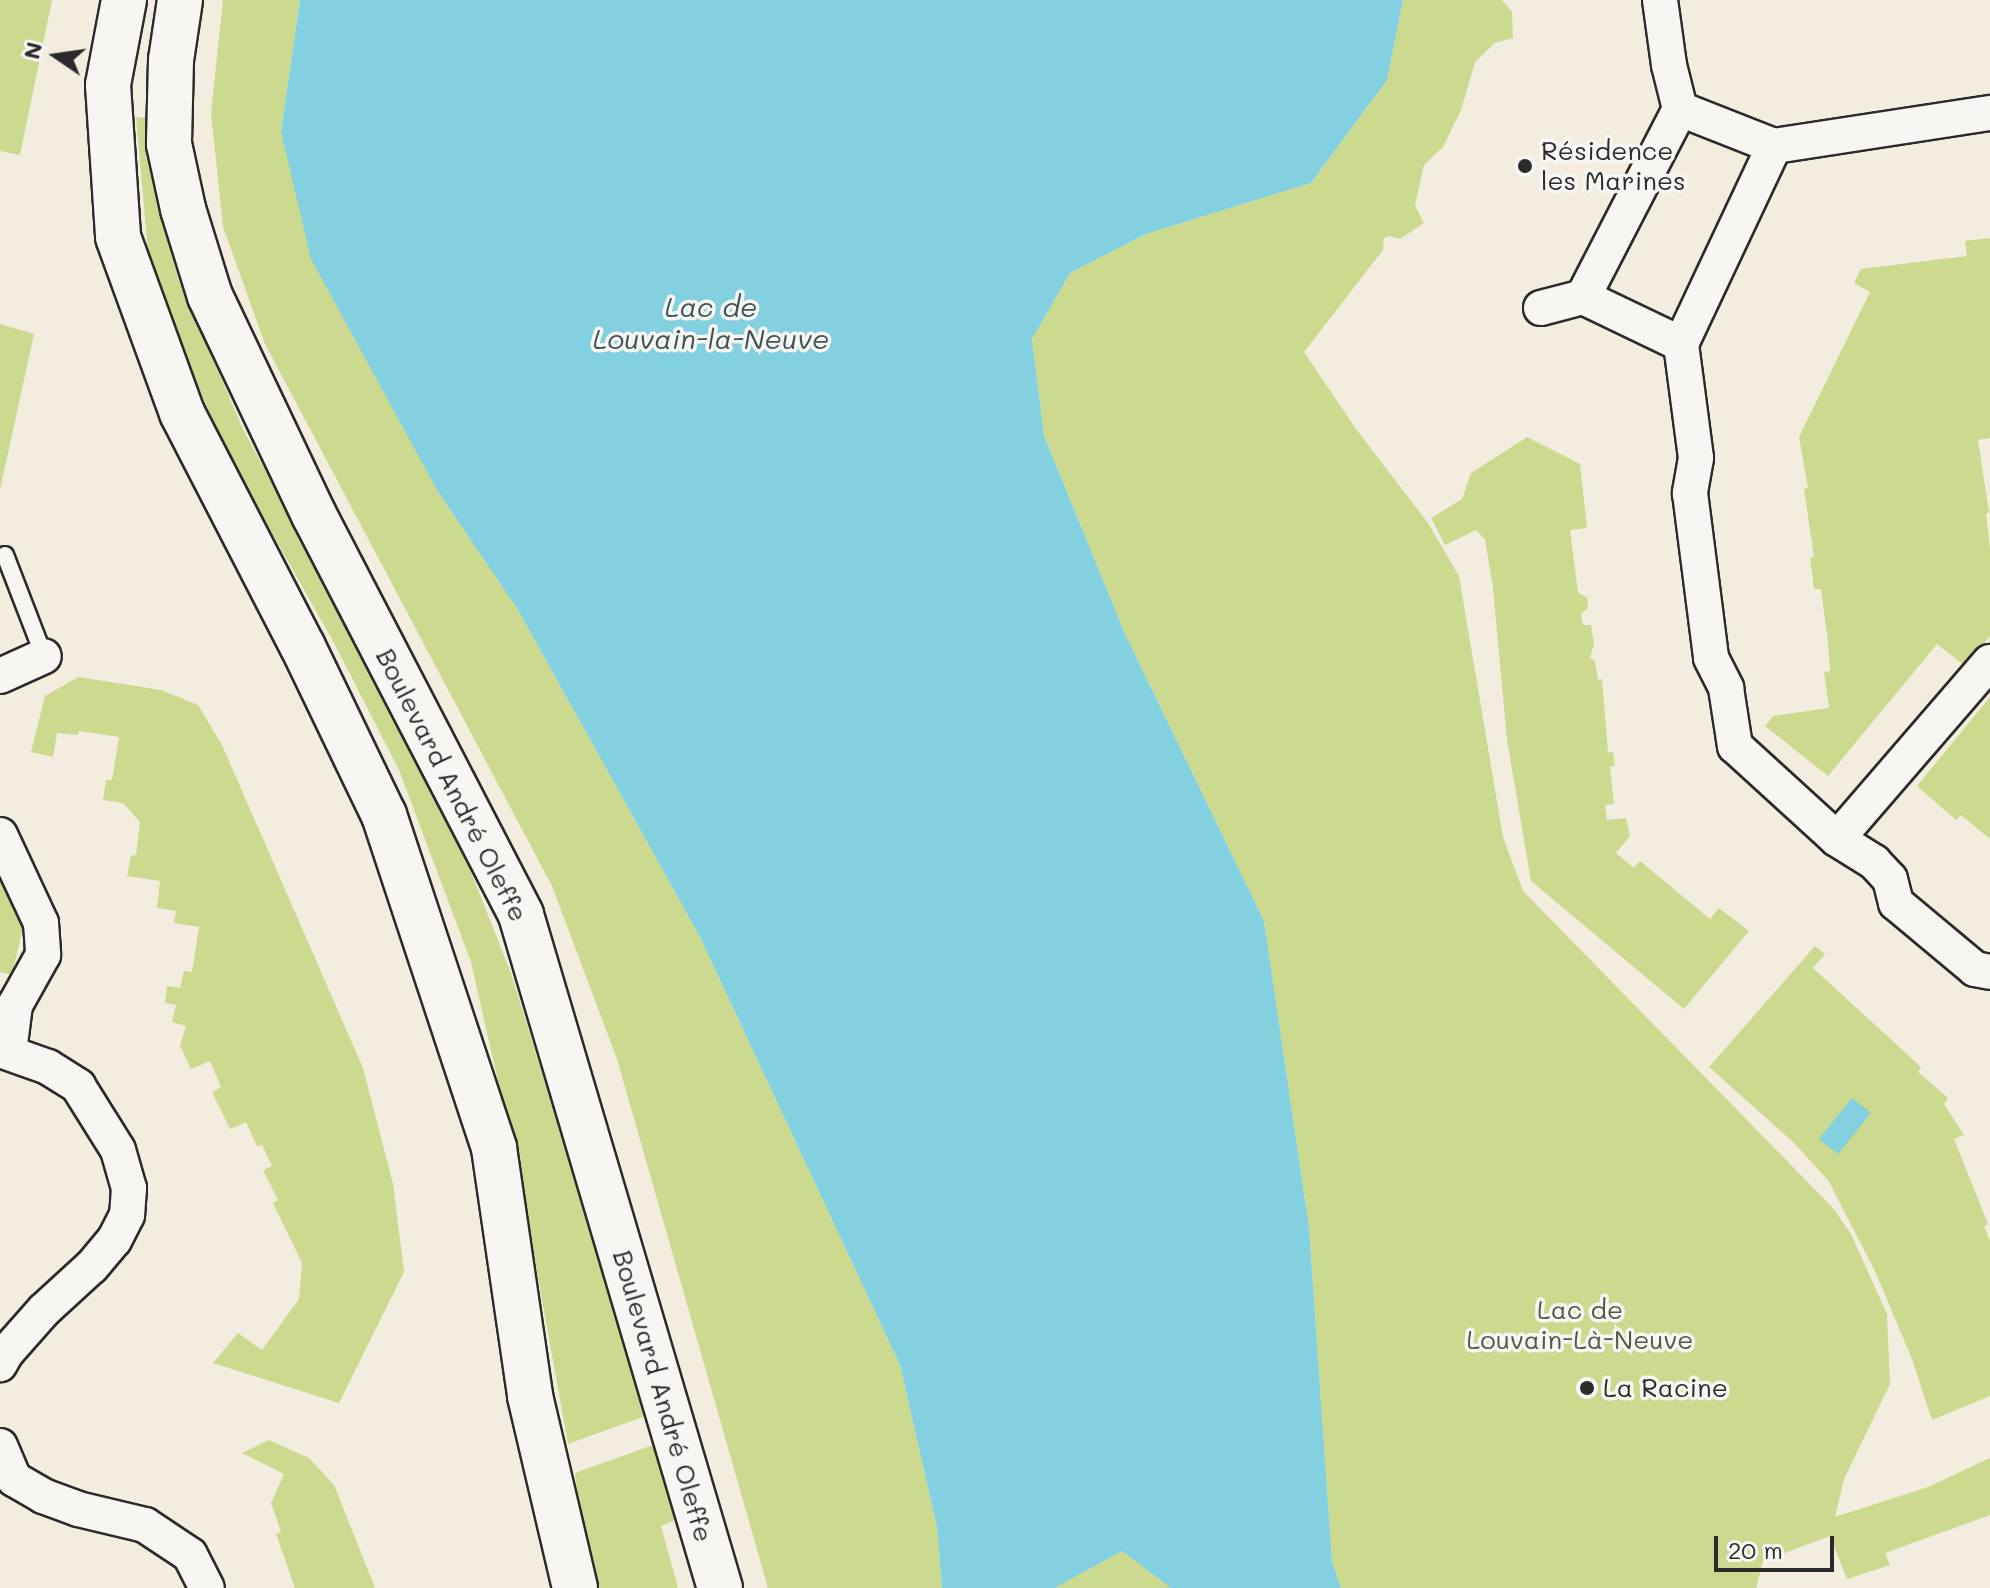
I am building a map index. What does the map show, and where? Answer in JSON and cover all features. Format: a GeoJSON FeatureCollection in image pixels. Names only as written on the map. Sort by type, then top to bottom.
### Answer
{"type":"FeatureCollection","features":[{"type":"Feature","properties":{"kind":"main road"},"geometry":{"type":"LineString","coordinates":[[124,0],[108,85],[118,237],[182,413],[303,647],[384,815],[494,1148],[530,1396],[575,1588]]}},
{"type":"Feature","properties":{"kind":"main road","name":"Boulevard André Oleffe"},"geometry":{"type":"LineString","coordinates":[[180,0],[171,60],[169,144],[183,209],[210,296],[314,515],[521,915],[720,1588]]}},
{"type":"Feature","properties":{"kind":"street"},"geometry":{"type":"LineString","coordinates":[[1583,297],[1680,109],[1669,65],[1660,0]]}},
{"type":"Feature","properties":{"kind":"street"},"geometry":{"type":"LineString","coordinates":[[1680,109],[1774,146],[1990,113]]}},
{"type":"Feature","properties":{"kind":"street"},"geometry":{"type":"LineString","coordinates":[[1774,146],[1681,344],[1696,458],[1690,493],[1711,658],[1726,688],[1735,746],[1837,839],[1874,862],[1890,879],[1896,903],[1975,969],[1990,972]]}},
{"type":"Feature","properties":{"kind":"street"},"geometry":{"type":"LineString","coordinates":[[1541,308],[1583,297],[1681,344]]}},
{"type":"Feature","properties":{"kind":"street"},"geometry":{"type":"LineString","coordinates":[[0,676],[44,656]]}},
{"type":"Feature","properties":{"kind":"street"},"geometry":{"type":"LineString","coordinates":[[1837,839],[1990,662]]}},
{"type":"Feature","properties":{"kind":"street"},"geometry":{"type":"LineString","coordinates":[[0,835],[41,923],[43,955],[15,1005],[4,1051],[48,1067],[78,1086],[118,1150],[129,1188],[127,1215],[114,1240],[44,1310],[0,1364]]}},
{"type":"Feature","properties":{"kind":"street"},"geometry":{"type":"LineString","coordinates":[[0,1446],[14,1479],[43,1496],[78,1509],[145,1525],[190,1555],[207,1588]]}},
{"type":"Feature","properties":{"kind":"lane"},"geometry":{"type":"LineString","coordinates":[[5,555],[44,656]]}},
{"type":"Feature","properties":{"kind":"green space"},"geometry":{"type":"Polygon","coordinates":[[[0,0],[52,0],[20,155],[0,151],[0,0]]]}},
{"type":"Feature","properties":{"kind":"green space"},"geometry":{"type":"Polygon","coordinates":[[[223,0],[300,0],[281,132],[437,490],[518,610],[700,937],[900,1365],[937,1527],[942,1588],[768,1588],[617,1059],[552,886],[265,344],[223,227],[211,113],[223,0]]]}},
{"type":"Feature","properties":{"kind":"green space","name":"Lac de Louvain-Là-Neuve"},"geometry":{"type":"Polygon","coordinates":[[[1403,0],[1502,0],[1512,12],[1513,38],[1495,43],[1475,62],[1461,110],[1443,147],[1424,165],[1415,206],[1424,223],[1400,239],[1384,238],[1383,250],[1304,352],[1356,429],[1428,523],[1459,576],[1503,837],[1523,891],[1833,1208],[1851,1234],[1887,1314],[1890,1384],[1844,1479],[1835,1517],[1928,1487],[1990,1458],[1990,1515],[1885,1553],[1890,1565],[1847,1579],[1830,1536],[1763,1561],[1756,1588],[1341,1588],[1332,1562],[1309,1227],[1264,921],[1125,634],[1044,436],[1032,339],[1070,273],[1146,234],[1311,183],[1387,80],[1403,0]]]}},
{"type":"Feature","properties":{"kind":"green space"},"geometry":{"type":"Polygon","coordinates":[[[136,117],[146,118],[155,194],[178,278],[243,429],[370,667],[463,852],[511,973],[648,1415],[568,1444],[520,1178],[471,962],[399,770],[333,641],[229,457],[170,323],[148,252],[136,117]]]}},
{"type":"Feature","properties":{"kind":"green space"},"geometry":{"type":"Polygon","coordinates":[[[1990,238],[1990,438],[1978,440],[1989,512],[1986,514],[1990,548],[1990,636],[1965,666],[1937,644],[1828,776],[1765,726],[1773,716],[1829,708],[1824,672],[1830,671],[1828,642],[1821,589],[1814,589],[1810,558],[1814,557],[1804,489],[1808,488],[1799,437],[1870,292],[1854,283],[1861,269],[1967,256],[1965,241],[1990,238]]]}},
{"type":"Feature","properties":{"kind":"green space"},"geometry":{"type":"Polygon","coordinates":[[[0,324],[34,334],[0,490],[0,324]]]}},
{"type":"Feature","properties":{"kind":"green space"},"geometry":{"type":"Polygon","coordinates":[[[1527,437],[1580,464],[1587,528],[1570,530],[1578,593],[1587,597],[1588,608],[1581,614],[1583,625],[1591,625],[1594,644],[1590,658],[1595,661],[1598,680],[1602,679],[1608,752],[1613,752],[1615,766],[1610,767],[1614,804],[1605,805],[1607,820],[1626,818],[1630,836],[1616,853],[1634,868],[1640,861],[1710,919],[1719,908],[1749,931],[1684,1009],[1531,881],[1507,740],[1493,588],[1485,539],[1476,530],[1445,545],[1431,518],[1462,499],[1471,473],[1527,437]]]}},
{"type":"Feature","properties":{"kind":"green space"},"geometry":{"type":"Polygon","coordinates":[[[78,677],[161,690],[198,705],[222,745],[363,1068],[393,1184],[404,1272],[339,1403],[213,1363],[238,1333],[262,1350],[299,1299],[302,1263],[273,1203],[278,1200],[263,1170],[272,1166],[262,1145],[257,1146],[246,1122],[230,1129],[212,1092],[221,1087],[210,1061],[191,1069],[180,1046],[186,1026],[172,1022],[176,1005],[165,1003],[167,986],[180,988],[184,971],[192,972],[199,927],[174,923],[176,911],[157,908],[160,881],[127,876],[131,856],[136,855],[140,822],[123,803],[103,800],[106,780],[112,780],[119,737],[79,731],[78,735],[57,733],[53,757],[31,752],[45,696],[78,677]]]}},
{"type":"Feature","properties":{"kind":"green space"},"geometry":{"type":"Polygon","coordinates":[[[1990,697],[1990,839],[1961,815],[1956,820],[1917,786],[1990,697]]]}},
{"type":"Feature","properties":{"kind":"green space"},"geometry":{"type":"Polygon","coordinates":[[[0,867],[25,918],[12,975],[0,972],[0,867]]]}},
{"type":"Feature","properties":{"kind":"green space"},"geometry":{"type":"Polygon","coordinates":[[[1815,946],[1825,954],[1813,968],[1921,1067],[1918,1072],[1948,1098],[1944,1104],[1964,1135],[1954,1139],[1988,1224],[1984,1226],[1990,1241],[1990,1396],[1932,1420],[1912,1359],[1875,1271],[1828,1180],[1794,1143],[1709,1067],[1815,946]]]}},
{"type":"Feature","properties":{"kind":"green space"},"geometry":{"type":"Polygon","coordinates":[[[269,1440],[309,1458],[334,1485],[375,1588],[295,1588],[276,1534],[281,1532],[271,1503],[284,1474],[242,1453],[269,1440]]]}},
{"type":"Feature","properties":{"kind":"green space"},"geometry":{"type":"Polygon","coordinates":[[[653,1445],[678,1519],[661,1526],[678,1588],[598,1588],[582,1535],[575,1473],[653,1445]]]}},
{"type":"Feature","properties":{"kind":"green space"},"geometry":{"type":"Polygon","coordinates":[[[1122,1551],[1171,1588],[1055,1588],[1122,1551]]]}},
{"type":"Feature","properties":{"kind":"water","name":"Lac de Louvain-la-Neuve"},"geometry":{"type":"Polygon","coordinates":[[[300,0],[1403,0],[1387,80],[1311,183],[1146,234],[1070,273],[1032,339],[1044,436],[1125,634],[1264,921],[1309,1227],[1332,1562],[1341,1588],[1171,1588],[1122,1551],[1055,1588],[942,1588],[937,1527],[900,1365],[700,937],[518,610],[437,490],[311,259],[281,132],[300,0]]]}},
{"type":"Feature","properties":{"kind":"water"},"geometry":{"type":"Polygon","coordinates":[[[1852,1098],[1871,1113],[1838,1154],[1819,1139],[1852,1098]]]}},
{"type":"Feature","properties":{"kind":"place","name":"Résidence les Marines"},"geometry":{"type":"Point","coordinates":[1525,166]}},
{"type":"Feature","properties":{"kind":"place","name":"La Racine"},"geometry":{"type":"Point","coordinates":[1587,1388]}}]}
